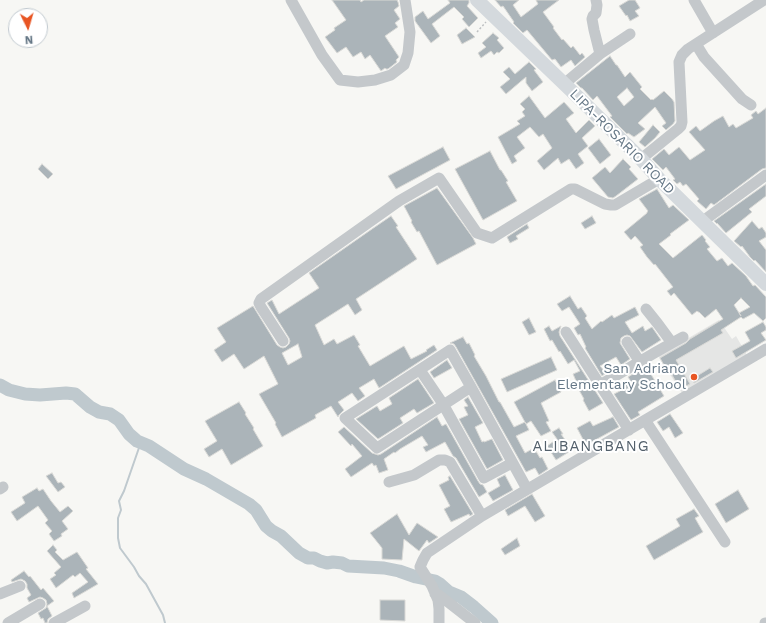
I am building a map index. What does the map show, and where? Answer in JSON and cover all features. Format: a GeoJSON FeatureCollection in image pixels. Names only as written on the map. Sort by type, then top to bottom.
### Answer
{"type":"FeatureCollection","features":[{"type":"Feature","properties":{"kind":"main road","name":"LIPA-ROSARIO ROAD"},"geometry":{"type":"LineString","coordinates":[[477,0],[766,284]]}},
{"type":"Feature","properties":{"kind":"street"},"geometry":{"type":"LineString","coordinates":[[291,0],[322,55],[340,80],[358,82],[375,80],[391,75],[404,65],[408,53],[410,32],[405,0]]}},
{"type":"Feature","properties":{"kind":"street"},"geometry":{"type":"LineString","coordinates":[[596,0],[596,12],[592,20],[600,54]]}},
{"type":"Feature","properties":{"kind":"street"},"geometry":{"type":"LineString","coordinates":[[694,0],[713,33]]}},
{"type":"Feature","properties":{"kind":"street"},"geometry":{"type":"LineString","coordinates":[[640,159],[681,126],[678,62],[682,55],[688,49],[764,0]]}},
{"type":"Feature","properties":{"kind":"street"},"geometry":{"type":"LineString","coordinates":[[564,84],[600,54],[630,34]]}},
{"type":"Feature","properties":{"kind":"street"},"geometry":{"type":"LineString","coordinates":[[696,44],[704,57],[742,99],[751,105]]}},
{"type":"Feature","properties":{"kind":"street"},"geometry":{"type":"LineString","coordinates":[[703,221],[766,175]]}},
{"type":"Feature","properties":{"kind":"street"},"geometry":{"type":"LineString","coordinates":[[283,341],[261,307],[259,303],[260,299],[399,201],[438,178],[477,233],[492,238],[570,189],[575,189],[610,206],[615,205],[658,179]]}},
{"type":"Feature","properties":{"kind":"street"},"geometry":{"type":"LineString","coordinates":[[646,309],[672,344]]}},
{"type":"Feature","properties":{"kind":"street"},"geometry":{"type":"LineString","coordinates":[[566,332],[629,430]]}},
{"type":"Feature","properties":{"kind":"street"},"geometry":{"type":"LineString","coordinates":[[600,385],[683,337]]}},
{"type":"Feature","properties":{"kind":"street"},"geometry":{"type":"LineString","coordinates":[[627,342],[640,362]]}},
{"type":"Feature","properties":{"kind":"street"},"geometry":{"type":"LineString","coordinates":[[475,623],[434,590],[420,567],[427,553],[482,516],[766,349]]}},
{"type":"Feature","properties":{"kind":"street"},"geometry":{"type":"LineString","coordinates":[[471,387],[377,448],[345,418],[450,350],[471,387],[527,490]]}},
{"type":"Feature","properties":{"kind":"street"},"geometry":{"type":"LineString","coordinates":[[420,370],[443,404],[484,478],[512,462]]}},
{"type":"Feature","properties":{"kind":"street"},"geometry":{"type":"LineString","coordinates":[[645,420],[724,542]]}},
{"type":"Feature","properties":{"kind":"street"},"geometry":{"type":"LineString","coordinates":[[389,482],[414,475],[439,460],[445,460],[450,462],[482,516]]}},
{"type":"Feature","properties":{"kind":"street"},"geometry":{"type":"LineString","coordinates":[[0,594],[20,586]]}},
{"type":"Feature","properties":{"kind":"street"},"geometry":{"type":"LineString","coordinates":[[434,590],[438,600],[439,623]]}},
{"type":"Feature","properties":{"kind":"street"},"geometry":{"type":"LineString","coordinates":[[8,623],[40,604]]}},
{"type":"Feature","properties":{"kind":"street"},"geometry":{"type":"LineString","coordinates":[[54,623],[85,606]]}},
{"type":"Feature","properties":{"kind":"street"},"geometry":{"type":"LineString","coordinates":[[0,616],[4,623]]}},
{"type":"Feature","properties":{"kind":"path"},"geometry":{"type":"LineString","coordinates":[[477,32],[492,14]]}},
{"type":"Feature","properties":{"kind":"shaded area","name":"San Adriano Elementary School"},"geometry":{"type":"Polygon","coordinates":[[[719,320],[732,339],[736,336],[748,357],[684,396],[658,356],[719,320]]]}},
{"type":"Feature","properties":{"kind":"building"},"geometry":{"type":"Polygon","coordinates":[[[332,0],[360,0],[361,2],[364,0],[397,0],[399,6],[394,10],[400,19],[395,23],[398,27],[385,36],[399,57],[396,60],[397,62],[388,69],[385,68],[381,71],[370,55],[365,59],[361,52],[353,57],[346,47],[337,53],[325,37],[335,30],[334,28],[346,20],[332,0]]]}},
{"type":"Feature","properties":{"kind":"building"},"geometry":{"type":"Polygon","coordinates":[[[448,0],[469,0],[467,6],[478,18],[469,27],[462,19],[464,17],[454,7],[432,24],[440,36],[431,43],[415,21],[415,17],[423,11],[428,19],[450,3],[448,0]]]}},
{"type":"Feature","properties":{"kind":"building"},"geometry":{"type":"Polygon","coordinates":[[[495,0],[519,0],[513,5],[521,17],[538,4],[536,0],[559,0],[543,12],[562,40],[563,39],[571,48],[573,46],[580,55],[582,53],[585,57],[575,66],[571,60],[561,67],[555,59],[552,60],[527,30],[523,33],[513,23],[514,22],[503,6],[501,7],[495,0]]]}},
{"type":"Feature","properties":{"kind":"building"},"geometry":{"type":"Polygon","coordinates":[[[629,0],[635,0],[640,8],[635,11],[639,16],[630,21],[619,6],[629,0]]]}},
{"type":"Feature","properties":{"kind":"building"},"geometry":{"type":"Polygon","coordinates":[[[466,28],[475,37],[462,44],[457,35],[466,28]]]}},
{"type":"Feature","properties":{"kind":"building"},"geometry":{"type":"Polygon","coordinates":[[[493,33],[499,38],[497,40],[504,48],[499,53],[497,52],[494,55],[491,51],[481,58],[478,53],[486,47],[482,43],[493,33]]]}},
{"type":"Feature","properties":{"kind":"building"},"geometry":{"type":"Polygon","coordinates":[[[610,56],[625,77],[630,72],[642,87],[640,89],[651,100],[664,91],[672,99],[674,102],[675,121],[666,130],[662,126],[666,123],[655,107],[638,123],[645,129],[634,137],[628,133],[627,134],[610,117],[612,116],[597,96],[593,100],[576,83],[610,56]],[[627,88],[617,97],[624,106],[634,97],[627,88]]]}},
{"type":"Feature","properties":{"kind":"building"},"geometry":{"type":"Polygon","coordinates":[[[529,62],[536,69],[534,70],[543,82],[532,91],[526,83],[526,77],[506,94],[500,87],[510,79],[503,72],[509,67],[515,74],[529,62]]]}},
{"type":"Feature","properties":{"kind":"building"},"geometry":{"type":"Polygon","coordinates":[[[529,96],[545,118],[564,102],[574,113],[566,119],[576,133],[589,120],[595,126],[582,138],[588,146],[578,154],[584,163],[576,169],[569,159],[561,164],[558,158],[544,170],[537,161],[552,148],[543,134],[539,137],[530,127],[517,137],[525,148],[514,156],[517,161],[512,164],[498,137],[520,124],[517,121],[525,116],[522,112],[525,109],[520,104],[529,96]]]}},
{"type":"Feature","properties":{"kind":"building"},"geometry":{"type":"Polygon","coordinates":[[[766,108],[766,168],[762,169],[714,205],[711,203],[706,209],[697,201],[699,199],[686,184],[683,186],[680,182],[677,184],[666,167],[663,170],[652,159],[664,149],[669,155],[679,147],[690,160],[705,150],[689,132],[696,126],[700,131],[723,116],[729,127],[733,124],[736,128],[753,118],[751,115],[756,111],[758,114],[766,108]]]}},
{"type":"Feature","properties":{"kind":"building"},"geometry":{"type":"Polygon","coordinates":[[[653,125],[660,132],[645,147],[639,142],[653,125]]]}},
{"type":"Feature","properties":{"kind":"building"},"geometry":{"type":"Polygon","coordinates":[[[599,139],[611,155],[600,164],[588,148],[599,139]]]}},
{"type":"Feature","properties":{"kind":"building"},"geometry":{"type":"Polygon","coordinates":[[[443,147],[450,160],[396,189],[388,176],[443,147]]]}},
{"type":"Feature","properties":{"kind":"building"},"geometry":{"type":"Polygon","coordinates":[[[490,151],[500,170],[508,181],[506,182],[517,201],[483,220],[455,169],[490,151]]]}},
{"type":"Feature","properties":{"kind":"building"},"geometry":{"type":"Polygon","coordinates":[[[623,159],[631,167],[629,169],[638,179],[613,198],[608,197],[592,178],[605,167],[610,173],[623,159]]]}},
{"type":"Feature","properties":{"kind":"building"},"geometry":{"type":"Polygon","coordinates":[[[42,164],[53,174],[48,179],[38,169],[42,164]]]}},
{"type":"Feature","properties":{"kind":"building"},"geometry":{"type":"Polygon","coordinates":[[[766,184],[766,196],[749,209],[752,212],[726,233],[714,221],[766,184]]]}},
{"type":"Feature","properties":{"kind":"building"},"geometry":{"type":"Polygon","coordinates":[[[437,188],[476,244],[437,265],[419,231],[417,232],[411,222],[412,221],[404,206],[437,188]]]}},
{"type":"Feature","properties":{"kind":"building"},"geometry":{"type":"Polygon","coordinates":[[[657,189],[669,208],[673,205],[689,220],[659,244],[673,258],[702,235],[710,247],[707,249],[717,261],[722,258],[728,266],[732,263],[746,276],[753,286],[755,285],[766,297],[766,318],[763,321],[754,313],[743,319],[741,317],[721,330],[723,333],[676,360],[690,384],[680,389],[667,366],[665,367],[660,358],[723,319],[716,309],[705,318],[697,311],[692,315],[674,293],[671,296],[667,291],[673,287],[655,264],[654,265],[647,257],[640,247],[643,245],[635,236],[631,240],[624,232],[648,211],[639,199],[657,189]],[[741,298],[734,305],[739,313],[750,307],[741,298]]]}},
{"type":"Feature","properties":{"kind":"building"},"geometry":{"type":"Polygon","coordinates":[[[391,216],[398,226],[396,227],[417,259],[356,299],[362,310],[355,315],[348,304],[315,325],[324,345],[334,339],[337,344],[354,335],[360,345],[358,346],[370,366],[404,346],[411,359],[427,351],[426,350],[434,345],[437,350],[379,388],[374,379],[359,388],[365,396],[358,401],[352,393],[338,402],[344,410],[338,417],[331,406],[315,415],[316,418],[282,437],[275,424],[276,423],[259,394],[278,384],[264,356],[244,369],[234,354],[222,362],[214,350],[226,342],[217,328],[253,306],[277,345],[283,348],[286,347],[290,341],[289,338],[267,303],[272,300],[279,314],[319,288],[309,273],[391,216]],[[298,344],[282,353],[288,365],[302,357],[298,344]]]}},
{"type":"Feature","properties":{"kind":"building"},"geometry":{"type":"Polygon","coordinates":[[[592,216],[596,223],[585,229],[581,223],[592,216]]]}},
{"type":"Feature","properties":{"kind":"building"},"geometry":{"type":"Polygon","coordinates":[[[752,221],[759,229],[762,227],[766,233],[766,237],[759,241],[766,250],[766,272],[755,260],[754,261],[750,257],[742,246],[741,247],[734,241],[752,221]]]}},
{"type":"Feature","properties":{"kind":"building"},"geometry":{"type":"Polygon","coordinates":[[[527,224],[529,228],[516,236],[518,239],[510,243],[507,237],[527,224]]]}},
{"type":"Feature","properties":{"kind":"building"},"geometry":{"type":"Polygon","coordinates":[[[570,296],[578,309],[581,307],[587,316],[585,318],[592,329],[601,321],[602,322],[612,315],[614,318],[635,307],[639,315],[625,322],[632,333],[643,326],[645,331],[652,327],[661,340],[642,352],[630,336],[624,336],[621,338],[620,343],[630,359],[621,365],[616,357],[600,366],[606,373],[602,376],[585,348],[586,347],[580,334],[578,335],[574,328],[580,324],[569,307],[562,311],[557,304],[570,296]]]}},
{"type":"Feature","properties":{"kind":"building"},"geometry":{"type":"Polygon","coordinates":[[[529,318],[536,332],[529,335],[522,322],[529,318]]]}},
{"type":"Feature","properties":{"kind":"building"},"geometry":{"type":"Polygon","coordinates":[[[763,322],[766,330],[761,333],[766,340],[736,358],[732,351],[750,341],[745,332],[763,322]]]}},
{"type":"Feature","properties":{"kind":"building"},"geometry":{"type":"Polygon","coordinates":[[[549,326],[552,331],[561,326],[559,332],[560,336],[603,403],[589,411],[573,374],[580,371],[574,360],[568,364],[552,340],[550,341],[544,329],[549,326]]]}},
{"type":"Feature","properties":{"kind":"building"},"geometry":{"type":"Polygon","coordinates":[[[463,337],[467,344],[469,343],[475,355],[474,356],[514,427],[525,422],[529,430],[516,436],[525,453],[534,448],[540,458],[542,457],[548,469],[539,475],[535,468],[526,472],[456,347],[454,344],[450,343],[463,337]]]}},
{"type":"Feature","properties":{"kind":"building"},"geometry":{"type":"Polygon","coordinates":[[[551,357],[557,370],[507,392],[501,379],[551,357]]]}},
{"type":"Feature","properties":{"kind":"building"},"geometry":{"type":"Polygon","coordinates":[[[447,360],[452,368],[434,378],[430,372],[447,360]]]}},
{"type":"Feature","properties":{"kind":"building"},"geometry":{"type":"Polygon","coordinates":[[[646,366],[664,396],[638,412],[640,415],[631,420],[614,394],[620,391],[618,388],[630,380],[628,377],[646,366]]]}},
{"type":"Feature","properties":{"kind":"building"},"geometry":{"type":"Polygon","coordinates":[[[710,368],[713,372],[694,383],[692,379],[710,368]]]}},
{"type":"Feature","properties":{"kind":"building"},"geometry":{"type":"Polygon","coordinates":[[[418,379],[434,403],[417,413],[414,409],[400,418],[403,423],[378,439],[356,419],[377,406],[380,411],[392,404],[389,398],[418,379]]]}},
{"type":"Feature","properties":{"kind":"building"},"geometry":{"type":"Polygon","coordinates":[[[555,380],[561,392],[541,403],[549,421],[546,422],[551,431],[541,436],[531,421],[526,424],[514,402],[555,380]]]}},
{"type":"Feature","properties":{"kind":"building"},"geometry":{"type":"Polygon","coordinates":[[[468,397],[483,423],[475,427],[482,442],[492,439],[503,460],[487,469],[459,419],[468,415],[464,407],[468,406],[464,400],[468,397]]]}},
{"type":"Feature","properties":{"kind":"building"},"geometry":{"type":"Polygon","coordinates":[[[239,402],[263,446],[231,465],[222,449],[209,457],[204,449],[217,441],[205,421],[239,402]]]}},
{"type":"Feature","properties":{"kind":"building"},"geometry":{"type":"Polygon","coordinates":[[[670,414],[683,433],[675,438],[669,427],[663,431],[657,422],[670,414]]]}},
{"type":"Feature","properties":{"kind":"building"},"geometry":{"type":"Polygon","coordinates":[[[437,417],[442,426],[446,424],[478,481],[483,485],[487,492],[479,497],[445,442],[426,452],[423,447],[428,445],[422,436],[384,459],[388,470],[379,473],[376,465],[374,466],[372,463],[351,477],[345,469],[362,456],[352,444],[351,446],[338,432],[344,427],[372,453],[378,455],[437,417]]]}},
{"type":"Feature","properties":{"kind":"building"},"geometry":{"type":"Polygon","coordinates":[[[613,417],[619,427],[586,445],[577,428],[590,421],[593,426],[613,417]]]}},
{"type":"Feature","properties":{"kind":"building"},"geometry":{"type":"Polygon","coordinates":[[[559,428],[563,434],[561,434],[572,450],[556,460],[547,446],[557,439],[552,432],[559,428]]]}},
{"type":"Feature","properties":{"kind":"building"},"geometry":{"type":"Polygon","coordinates":[[[52,473],[58,483],[61,482],[65,487],[58,492],[46,476],[52,473]]]}},
{"type":"Feature","properties":{"kind":"building"},"geometry":{"type":"Polygon","coordinates":[[[505,475],[513,490],[493,501],[488,493],[500,486],[497,479],[505,475]]]}},
{"type":"Feature","properties":{"kind":"building"},"geometry":{"type":"Polygon","coordinates":[[[450,476],[473,514],[470,516],[469,514],[451,522],[444,509],[450,506],[439,485],[449,480],[448,477],[450,476]]]}},
{"type":"Feature","properties":{"kind":"building"},"geometry":{"type":"Polygon","coordinates":[[[37,488],[39,491],[43,489],[60,512],[68,506],[73,511],[62,521],[68,529],[61,534],[62,536],[54,541],[49,534],[52,531],[45,523],[48,520],[38,506],[17,521],[11,512],[25,503],[22,497],[37,488]]]}},
{"type":"Feature","properties":{"kind":"building"},"geometry":{"type":"Polygon","coordinates":[[[738,490],[749,509],[726,523],[715,504],[738,490]]]}},
{"type":"Feature","properties":{"kind":"building"},"geometry":{"type":"Polygon","coordinates":[[[532,494],[545,516],[535,522],[525,506],[508,516],[505,510],[532,494]]]}},
{"type":"Feature","properties":{"kind":"building"},"geometry":{"type":"Polygon","coordinates":[[[694,509],[699,516],[695,518],[703,532],[654,560],[646,546],[680,526],[676,519],[694,509]]]}},
{"type":"Feature","properties":{"kind":"building"},"geometry":{"type":"Polygon","coordinates":[[[397,514],[409,535],[417,523],[438,537],[429,543],[427,540],[419,551],[404,539],[402,560],[382,559],[382,548],[370,533],[397,514]]]}},
{"type":"Feature","properties":{"kind":"building"},"geometry":{"type":"Polygon","coordinates":[[[517,538],[520,546],[505,555],[501,549],[517,538]]]}},
{"type":"Feature","properties":{"kind":"building"},"geometry":{"type":"Polygon","coordinates":[[[53,545],[57,550],[55,552],[63,560],[77,552],[88,568],[86,569],[98,584],[74,598],[72,593],[88,582],[80,573],[75,577],[73,575],[56,588],[50,579],[56,575],[54,573],[61,567],[47,551],[53,545]]]}},
{"type":"Feature","properties":{"kind":"building"},"geometry":{"type":"Polygon","coordinates":[[[24,571],[41,590],[43,588],[54,601],[47,606],[52,616],[48,619],[47,623],[45,623],[43,618],[41,619],[38,613],[46,608],[46,600],[40,597],[29,602],[27,598],[31,595],[25,581],[21,579],[12,582],[11,580],[24,571]]]}},
{"type":"Feature","properties":{"kind":"building"},"geometry":{"type":"Polygon","coordinates":[[[380,600],[405,600],[405,621],[380,620],[380,600]]]}},
{"type":"Feature","properties":{"kind":"waterway"},"geometry":{"type":"LineString","coordinates":[[0,385],[9,390],[25,394],[75,394],[90,407],[99,412],[110,414],[119,420],[129,434],[137,441],[149,446],[184,469],[206,479],[249,504],[256,510],[266,526],[281,536],[299,553],[308,558],[314,558],[327,563],[342,563],[348,566],[384,568],[435,581],[449,592],[461,597],[492,623]]}},
{"type":"Feature","properties":{"kind":"waterway"},"geometry":{"type":"LineString","coordinates":[[141,442],[119,501],[121,510],[118,518],[118,538],[120,548],[146,584],[163,615],[165,623]]}},
{"type":"Feature","properties":{"kind":"place","name":"San Adriano Elementary School"},"geometry":{"type":"Point","coordinates":[694,377]}},
{"type":"Feature","properties":{"kind":"district","name":"ALIBANGBANG"},"geometry":{"type":"Point","coordinates":[591,447]}}]}
